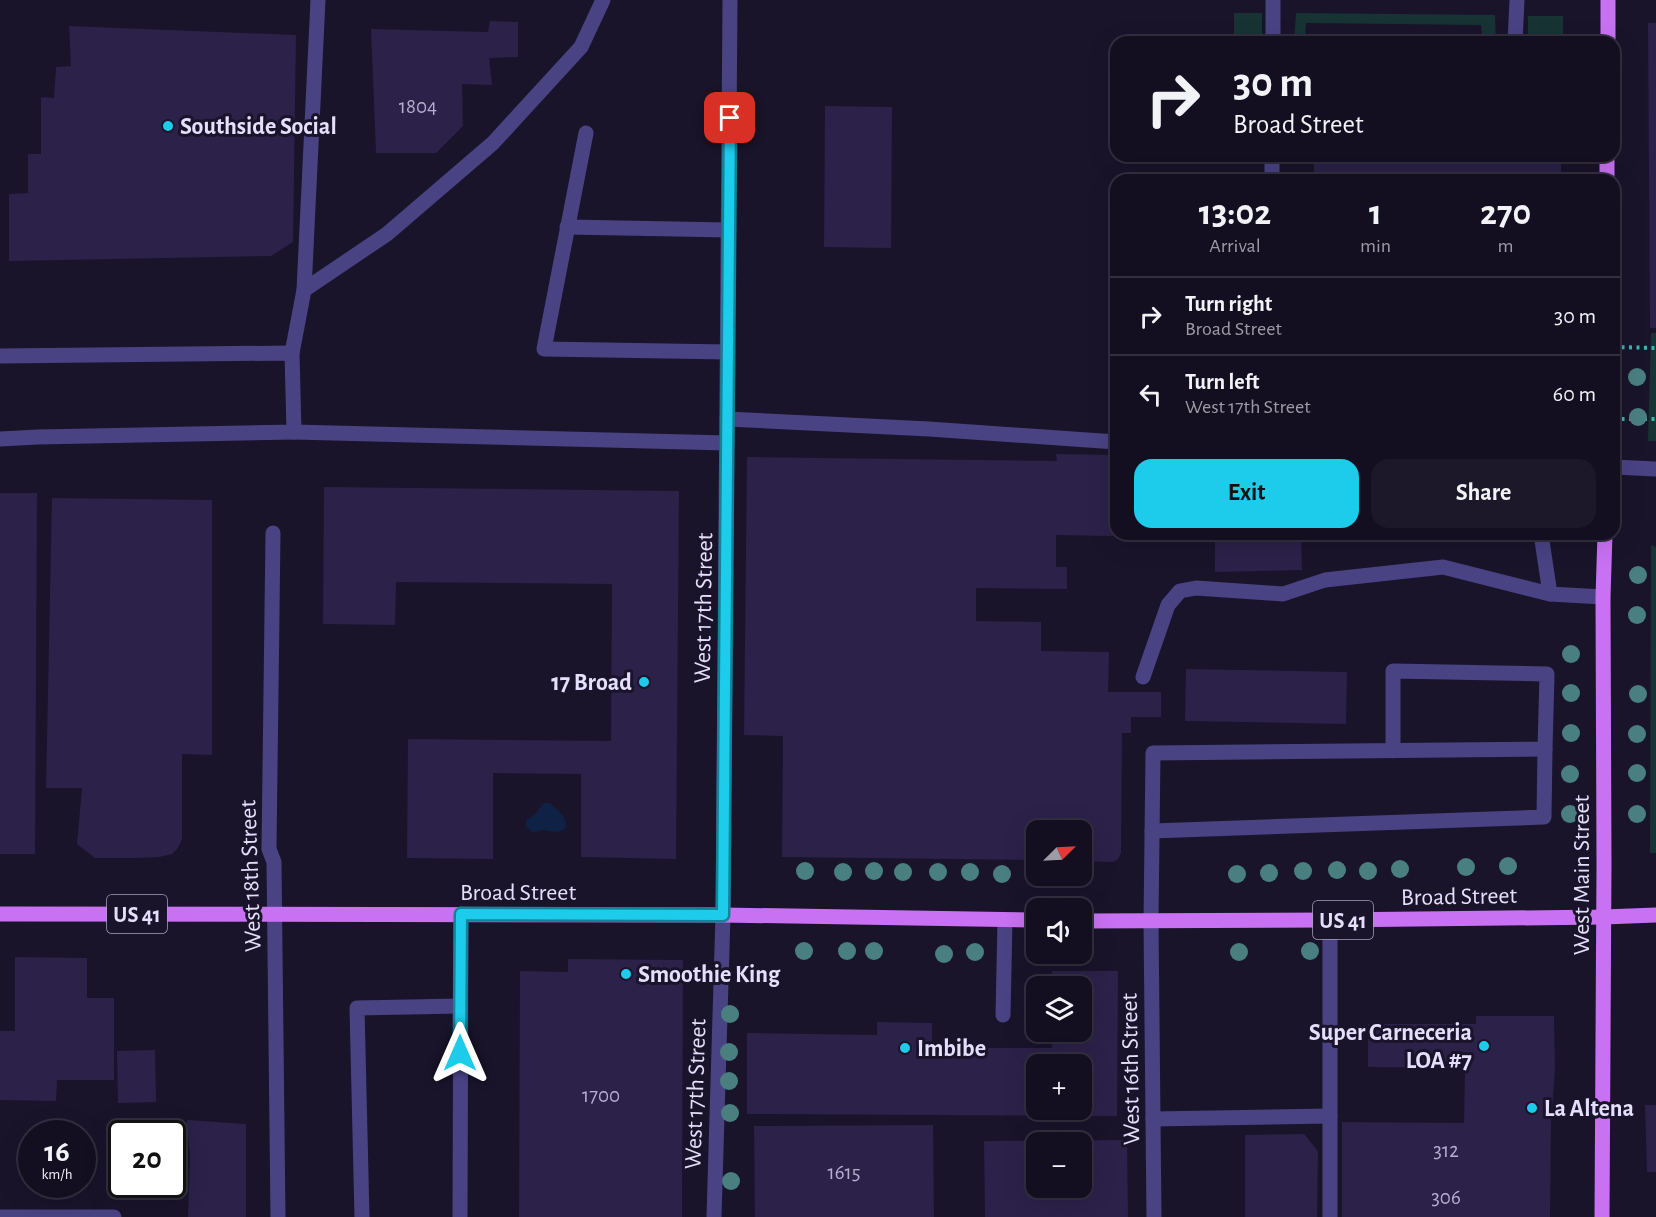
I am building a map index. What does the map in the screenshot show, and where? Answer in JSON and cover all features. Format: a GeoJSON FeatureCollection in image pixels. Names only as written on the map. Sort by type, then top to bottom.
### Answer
{"type":"FeatureCollection","features":[{"type":"Feature","properties":{"kind":"main road"},"geometry":{"type":"LineString","coordinates":[[1608,0],[1608,36]]}},
{"type":"Feature","properties":{"kind":"main road","name":"West Main Street"},"geometry":{"type":"LineString","coordinates":[[1602,1217],[1605,540]]}},
{"type":"Feature","properties":{"kind":"main road","name":"Broad Street"},"geometry":{"type":"LineString","coordinates":[[0,914],[723,915],[1026,920]]}},
{"type":"Feature","properties":{"kind":"main road","name":"Broad Street"},"geometry":{"type":"LineString","coordinates":[[1092,921],[1656,915]]}},
{"type":"Feature","properties":{"kind":"street"},"geometry":{"type":"LineString","coordinates":[[294,432],[292,353],[304,290],[318,0]]}},
{"type":"Feature","properties":{"kind":"street"},"geometry":{"type":"LineString","coordinates":[[304,290],[387,234],[493,142],[581,47],[603,0]]}},
{"type":"Feature","properties":{"kind":"street","name":"West 17th Street"},"geometry":{"type":"LineString","coordinates":[[714,1217],[723,915],[730,0]]}},
{"type":"Feature","properties":{"kind":"street"},"geometry":{"type":"LineString","coordinates":[[1273,0],[1273,36]]}},
{"type":"Feature","properties":{"kind":"street"},"geometry":{"type":"LineString","coordinates":[[1515,36],[1516,0]]}},
{"type":"Feature","properties":{"kind":"street"},"geometry":{"type":"LineString","coordinates":[[586,133],[544,349],[728,352]]}},
{"type":"Feature","properties":{"kind":"street"},"geometry":{"type":"LineString","coordinates":[[567,227],[729,230]]}},
{"type":"Feature","properties":{"kind":"street"},"geometry":{"type":"LineString","coordinates":[[0,356],[292,353]]}},
{"type":"Feature","properties":{"kind":"street"},"geometry":{"type":"LineString","coordinates":[[727,419],[929,429],[1110,442]]}},
{"type":"Feature","properties":{"kind":"street"},"geometry":{"type":"LineString","coordinates":[[0,439],[294,432],[727,443]]}},
{"type":"Feature","properties":{"kind":"street"},"geometry":{"type":"LineString","coordinates":[[1620,467],[1656,469]]}},
{"type":"Feature","properties":{"kind":"street","name":"West 18th Street"},"geometry":{"type":"LineString","coordinates":[[273,534],[269,849],[274,862],[278,1217]]}},
{"type":"Feature","properties":{"kind":"street"},"geometry":{"type":"LineString","coordinates":[[1542,540],[1550,594]]}},
{"type":"Feature","properties":{"kind":"street"},"geometry":{"type":"LineString","coordinates":[[1143,677],[1168,605],[1180,591],[1196,588],[1283,594],[1325,580],[1443,567],[1550,594],[1603,597]]}},
{"type":"Feature","properties":{"kind":"street"},"geometry":{"type":"LineString","coordinates":[[1152,831],[1544,817],[1545,749],[1546,674],[1393,671],[1393,751],[1545,749]]}},
{"type":"Feature","properties":{"kind":"street","name":"West 16th Street"},"geometry":{"type":"LineString","coordinates":[[1154,1217],[1151,922],[1153,753],[1393,751]]}},
{"type":"Feature","properties":{"kind":"street"},"geometry":{"type":"LineString","coordinates":[[460,1217],[461,914]]}},
{"type":"Feature","properties":{"kind":"street"},"geometry":{"type":"LineString","coordinates":[[1003,1015],[1005,920]]}},
{"type":"Feature","properties":{"kind":"street"},"geometry":{"type":"LineString","coordinates":[[1330,920],[1330,1217]]}},
{"type":"Feature","properties":{"kind":"street"},"geometry":{"type":"LineString","coordinates":[[362,1217],[357,1008],[460,1006]]}},
{"type":"Feature","properties":{"kind":"street"},"geometry":{"type":"LineString","coordinates":[[1153,1119],[1330,1116]]}},
{"type":"Feature","properties":{"kind":"street"},"geometry":{"type":"LineString","coordinates":[[0,1217],[114,1216]]}},
{"type":"Feature","properties":{"kind":"path"},"geometry":{"type":"LineString","coordinates":[[1620,347],[1656,348]]}},
{"type":"Feature","properties":{"kind":"path"},"geometry":{"type":"LineString","coordinates":[[1620,419],[1656,419]]}},
{"type":"Feature","properties":{"kind":"green space"},"geometry":{"type":"Polygon","coordinates":[[[1234,13],[1262,13],[1262,36],[1234,36],[1234,13]]]}},
{"type":"Feature","properties":{"kind":"green space"},"geometry":{"type":"Polygon","coordinates":[[[1296,13],[1495,15],[1496,36],[1482,36],[1481,25],[1306,23],[1305,36],[1294,36],[1296,13]]]}},
{"type":"Feature","properties":{"kind":"green space"},"geometry":{"type":"Polygon","coordinates":[[[1528,16],[1563,16],[1563,36],[1528,36],[1528,16]]]}},
{"type":"Feature","properties":{"kind":"green space"},"geometry":{"type":"Polygon","coordinates":[[[1651,333],[1656,333],[1656,441],[1648,441],[1651,333]]]}},
{"type":"Feature","properties":{"kind":"green space"},"geometry":{"type":"Polygon","coordinates":[[[1651,545],[1656,547],[1656,853],[1650,853],[1651,545]]]}},
{"type":"Feature","properties":{"kind":"water"},"geometry":{"type":"Polygon","coordinates":[[[544,803],[550,803],[562,815],[566,823],[564,830],[532,832],[526,826],[527,820],[544,803]]]}},
{"type":"Feature","properties":{"kind":"building"},"geometry":{"type":"Polygon","coordinates":[[[490,21],[518,22],[518,57],[489,58],[492,85],[462,84],[463,126],[436,153],[376,153],[371,29],[488,32],[490,21]]]}},
{"type":"Feature","properties":{"kind":"building"},"geometry":{"type":"Polygon","coordinates":[[[1648,23],[1656,23],[1656,328],[1650,328],[1648,23]]]}},
{"type":"Feature","properties":{"kind":"building","name":"Southside Social"},"geometry":{"type":"Polygon","coordinates":[[[69,26],[296,35],[293,242],[271,256],[9,261],[9,194],[28,193],[28,154],[41,154],[41,97],[54,98],[56,67],[71,66],[69,26]]]}},
{"type":"Feature","properties":{"kind":"building"},"geometry":{"type":"Polygon","coordinates":[[[825,106],[892,107],[891,248],[824,247],[825,106]]]}},
{"type":"Feature","properties":{"kind":"building"},"geometry":{"type":"Polygon","coordinates":[[[1314,162],[1561,162],[1561,174],[1314,174],[1314,162]]]}},
{"type":"Feature","properties":{"kind":"building"},"geometry":{"type":"Polygon","coordinates":[[[1056,454],[1110,455],[1110,536],[1056,535],[1056,567],[1067,567],[1067,589],[976,588],[976,621],[1041,622],[1041,651],[1109,652],[1108,692],[1161,692],[1161,717],[1131,717],[1131,733],[1122,733],[1121,853],[1118,859],[1113,862],[1092,861],[1092,820],[1026,820],[1026,860],[782,857],[783,736],[744,735],[747,457],[1057,461],[1056,454]]]}},
{"type":"Feature","properties":{"kind":"building","name":"17 Broad"},"geometry":{"type":"Polygon","coordinates":[[[324,487],[679,491],[676,859],[581,857],[581,774],[493,773],[493,859],[407,858],[408,739],[611,741],[612,584],[396,582],[395,625],[323,624],[324,487]]]}},
{"type":"Feature","properties":{"kind":"building"},"geometry":{"type":"Polygon","coordinates":[[[0,493],[37,493],[35,854],[0,854],[0,493]]]}},
{"type":"Feature","properties":{"kind":"building"},"geometry":{"type":"Polygon","coordinates":[[[52,498],[212,500],[212,755],[182,754],[182,840],[172,854],[159,857],[95,858],[77,844],[82,788],[46,788],[52,498]]]}},
{"type":"Feature","properties":{"kind":"building"},"geometry":{"type":"Polygon","coordinates":[[[1215,540],[1301,540],[1302,570],[1215,572],[1215,540]]]}},
{"type":"Feature","properties":{"kind":"building"},"geometry":{"type":"Polygon","coordinates":[[[1186,669],[1347,672],[1346,724],[1185,721],[1186,669]]]}},
{"type":"Feature","properties":{"kind":"building"},"geometry":{"type":"Polygon","coordinates":[[[15,957],[87,958],[87,998],[114,998],[114,1080],[57,1080],[56,1101],[0,1100],[0,1031],[15,1031],[15,957]]]}},
{"type":"Feature","properties":{"kind":"building"},"geometry":{"type":"Polygon","coordinates":[[[568,959],[683,960],[682,1217],[519,1217],[520,971],[568,972],[568,959]]]}},
{"type":"Feature","properties":{"kind":"building"},"geometry":{"type":"Polygon","coordinates":[[[1052,971],[1118,971],[1117,1116],[1092,1116],[1092,1054],[1026,1054],[1026,1116],[747,1114],[747,1033],[877,1035],[877,1022],[932,1023],[932,1048],[1052,1048],[1052,1042],[1092,1042],[1092,976],[1052,976],[1052,971]]]}},
{"type":"Feature","properties":{"kind":"building"},"geometry":{"type":"Polygon","coordinates":[[[1476,1016],[1554,1016],[1555,1068],[1551,1124],[1550,1217],[1342,1217],[1342,1122],[1464,1123],[1465,1068],[1368,1067],[1368,1024],[1476,1024],[1476,1016]]]}},
{"type":"Feature","properties":{"kind":"building"},"geometry":{"type":"Polygon","coordinates":[[[155,1050],[156,1102],[118,1103],[117,1051],[155,1050]]]}},
{"type":"Feature","properties":{"kind":"building"},"geometry":{"type":"Polygon","coordinates":[[[1645,1105],[1656,1105],[1656,1172],[1647,1172],[1645,1105]]]}},
{"type":"Feature","properties":{"kind":"building"},"geometry":{"type":"Polygon","coordinates":[[[187,1120],[246,1124],[246,1217],[188,1217],[190,1157],[187,1120]]]}},
{"type":"Feature","properties":{"kind":"building"},"geometry":{"type":"Polygon","coordinates":[[[933,1125],[934,1217],[755,1217],[754,1126],[933,1125]]]}},
{"type":"Feature","properties":{"kind":"building"},"geometry":{"type":"Polygon","coordinates":[[[1304,1134],[1318,1151],[1317,1217],[1245,1217],[1245,1135],[1304,1134]]]}},
{"type":"Feature","properties":{"kind":"building"},"geometry":{"type":"Polygon","coordinates":[[[1092,1140],[1127,1140],[1128,1217],[985,1217],[984,1141],[1026,1141],[1026,1198],[1092,1198],[1092,1140]]]}},
{"type":"Feature","properties":{"kind":"place","name":"Southside Social"},"geometry":{"type":"Point","coordinates":[168,126]}},
{"type":"Feature","properties":{"kind":"place","name":"17 Broad"},"geometry":{"type":"Point","coordinates":[644,682]}},
{"type":"Feature","properties":{"kind":"place","name":"Smoothie King"},"geometry":{"type":"Point","coordinates":[626,974]}},
{"type":"Feature","properties":{"kind":"place","name":"Super Carneceria LOA #7"},"geometry":{"type":"Point","coordinates":[1484,1046]}},
{"type":"Feature","properties":{"kind":"place","name":"Imbibe"},"geometry":{"type":"Point","coordinates":[905,1048]}},
{"type":"Feature","properties":{"kind":"place","name":"La Altena"},"geometry":{"type":"Point","coordinates":[1532,1108]}},
{"type":"Feature","properties":{"kind":"route"},"geometry":{"type":"LineString","coordinates":[[460,1053],[461,914],[723,915],[730,118]]}}]}
